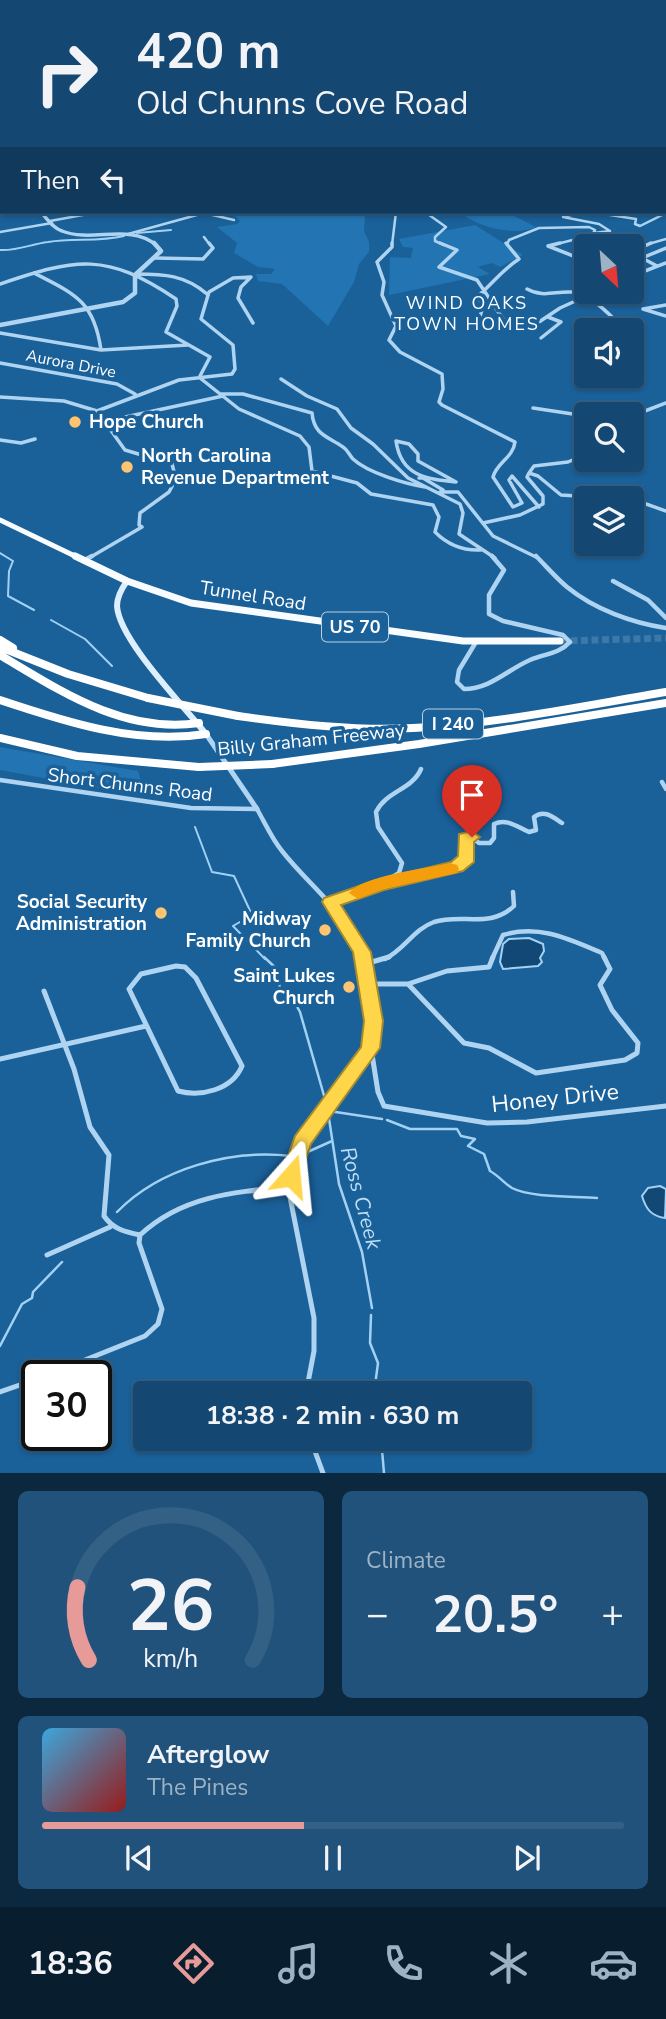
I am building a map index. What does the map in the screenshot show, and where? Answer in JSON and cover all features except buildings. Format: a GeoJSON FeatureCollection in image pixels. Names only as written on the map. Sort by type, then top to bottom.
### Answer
{"type":"FeatureCollection","features":[{"type":"Feature","properties":{"kind":"highway"},"geometry":{"type":"LineString","coordinates":[[0,640],[36,662]]}},
{"type":"Feature","properties":{"kind":"highway","name":"Billy Graham Freeway"},"geometry":{"type":"LineString","coordinates":[[0,647],[36,662],[148,698],[238,716],[346,727],[415,728],[481,721],[666,692]]}},
{"type":"Feature","properties":{"kind":"highway"},"geometry":{"type":"LineString","coordinates":[[0,655],[76,698],[128,719],[171,728],[199,723]]}},
{"type":"Feature","properties":{"kind":"highway"},"geometry":{"type":"LineString","coordinates":[[0,700],[114,730],[173,736],[206,734]]}},
{"type":"Feature","properties":{"kind":"highway","name":"Billy Graham Freeway"},"geometry":{"type":"LineString","coordinates":[[0,736],[51,750],[141,764],[199,767],[272,764],[419,744],[666,703]]}},
{"type":"Feature","properties":{"kind":"main road","name":"Tunnel Road"},"geometry":{"type":"LineString","coordinates":[[0,520],[127,581],[191,603],[476,642],[560,641]]}},
{"type":"Feature","properties":{"kind":"main road"},"geometry":{"type":"LineString","coordinates":[[127,581],[117,598],[120,619],[136,644],[206,734]]}},
{"type":"Feature","properties":{"kind":"street"},"geometry":{"type":"LineString","coordinates":[[43,214],[59,230],[74,234],[128,234],[200,214]]}},
{"type":"Feature","properties":{"kind":"street"},"geometry":{"type":"LineString","coordinates":[[0,232],[89,214]]}},
{"type":"Feature","properties":{"kind":"street"},"geometry":{"type":"LineString","coordinates":[[208,214],[234,220]]}},
{"type":"Feature","properties":{"kind":"street"},"geometry":{"type":"LineString","coordinates":[[396,214],[398,221],[391,236],[392,247],[377,262],[383,281],[382,295],[396,326],[388,340],[400,352],[442,374],[443,388],[439,402],[442,405],[470,421],[507,435],[515,442],[510,457],[497,466],[493,477],[513,507],[522,503],[509,480],[512,476],[537,500],[539,507]]}},
{"type":"Feature","properties":{"kind":"street"},"geometry":{"type":"LineString","coordinates":[[428,214],[446,227],[435,237],[435,241],[457,250],[455,255],[439,267],[477,279],[507,325],[533,326],[574,302]]}},
{"type":"Feature","properties":{"kind":"street"},"geometry":{"type":"LineString","coordinates":[[574,214],[563,217],[602,224],[610,231],[590,234]]}},
{"type":"Feature","properties":{"kind":"street"},"geometry":{"type":"LineString","coordinates":[[618,214],[636,219],[635,224],[640,226],[659,219],[660,214]]}},
{"type":"Feature","properties":{"kind":"street"},"geometry":{"type":"LineString","coordinates":[[479,320],[483,306],[478,297],[495,282],[500,271],[519,259],[506,243],[509,240],[546,227],[587,226],[594,229],[594,233]]}},
{"type":"Feature","properties":{"kind":"street"},"geometry":{"type":"LineString","coordinates":[[128,234],[157,244],[161,249],[155,258],[135,275]]}},
{"type":"Feature","properties":{"kind":"street"},"geometry":{"type":"LineString","coordinates":[[155,258],[203,259],[213,248],[204,237]]}},
{"type":"Feature","properties":{"kind":"street"},"geometry":{"type":"LineString","coordinates":[[574,239],[548,246],[574,256]]}},
{"type":"Feature","properties":{"kind":"street"},"geometry":{"type":"LineString","coordinates":[[644,245],[666,239]]}},
{"type":"Feature","properties":{"kind":"street"},"geometry":{"type":"LineString","coordinates":[[657,266],[642,258],[666,248]]}},
{"type":"Feature","properties":{"kind":"street"},"geometry":{"type":"LineString","coordinates":[[0,284],[63,263],[83,262],[120,268],[176,299],[177,306],[166,326],[166,332],[210,357],[200,377]]}},
{"type":"Feature","properties":{"kind":"street"},"geometry":{"type":"LineString","coordinates":[[644,271],[666,263]]}},
{"type":"Feature","properties":{"kind":"street"},"geometry":{"type":"LineString","coordinates":[[34,273],[93,309],[99,327],[101,350]]}},
{"type":"Feature","properties":{"kind":"street"},"geometry":{"type":"LineString","coordinates":[[135,275],[165,274],[190,278],[207,294]]}},
{"type":"Feature","properties":{"kind":"street"},"geometry":{"type":"LineString","coordinates":[[0,325],[123,302],[132,297],[136,289],[135,275]]}},
{"type":"Feature","properties":{"kind":"street"},"geometry":{"type":"LineString","coordinates":[[0,397],[64,401],[97,411],[136,394],[179,380],[232,374],[235,369],[233,345],[201,319],[207,294],[229,280],[250,276],[241,286],[238,298],[253,323]]}},
{"type":"Feature","properties":{"kind":"street"},"geometry":{"type":"LineString","coordinates":[[527,289],[547,296],[574,292]]}},
{"type":"Feature","properties":{"kind":"street"},"geometry":{"type":"LineString","coordinates":[[594,304],[613,318]]}},
{"type":"Feature","properties":{"kind":"street"},"geometry":{"type":"LineString","coordinates":[[666,304],[643,309],[666,316]]}},
{"type":"Feature","properties":{"kind":"street"},"geometry":{"type":"LineString","coordinates":[[541,338],[561,322],[547,316]]}},
{"type":"Feature","properties":{"kind":"street"},"geometry":{"type":"LineString","coordinates":[[0,333],[101,350],[189,345]]}},
{"type":"Feature","properties":{"kind":"street","name":"Aurora Drive"},"geometry":{"type":"LineString","coordinates":[[0,363],[117,384],[136,394]]}},
{"type":"Feature","properties":{"kind":"street"},"geometry":{"type":"LineString","coordinates":[[200,377],[255,418],[278,422],[304,441],[309,446],[312,471],[357,483],[371,494],[385,498],[427,502],[438,512],[435,532],[441,539],[460,548],[481,550]]}},
{"type":"Feature","properties":{"kind":"street"},"geometry":{"type":"LineString","coordinates":[[281,379],[307,396],[337,409],[351,428],[373,444],[408,478],[441,491],[453,491],[468,500],[494,536],[534,554],[569,588],[598,606],[666,628]]}},
{"type":"Feature","properties":{"kind":"street"},"geometry":{"type":"LineString","coordinates":[[102,422],[221,395],[237,394],[283,409],[312,414],[313,424],[320,435],[346,448],[354,460],[403,482],[429,487]]}},
{"type":"Feature","properties":{"kind":"street"},"geometry":{"type":"LineString","coordinates":[[644,411],[666,403]]}},
{"type":"Feature","properties":{"kind":"street"},"geometry":{"type":"LineString","coordinates":[[533,408],[574,414]]}},
{"type":"Feature","properties":{"kind":"street"},"geometry":{"type":"LineString","coordinates":[[82,561],[142,527],[139,525],[140,513],[169,492],[176,479],[172,464],[125,450],[102,422],[97,411]]}},
{"type":"Feature","properties":{"kind":"street"},"geometry":{"type":"LineString","coordinates":[[0,440],[21,443],[35,439]]}},
{"type":"Feature","properties":{"kind":"street"},"geometry":{"type":"LineString","coordinates":[[419,478],[456,482],[419,462],[417,452],[409,444],[396,441],[399,460],[419,478],[463,506],[459,534],[497,559],[504,570],[489,595],[489,614],[503,621],[557,633],[570,642],[563,649],[529,661],[482,686],[464,689],[457,682],[457,675],[476,642]]}},
{"type":"Feature","properties":{"kind":"street"},"geometry":{"type":"LineString","coordinates":[[483,523],[539,507],[543,503],[543,496],[530,481],[529,474],[534,466],[574,459]]}},
{"type":"Feature","properties":{"kind":"street"},"geometry":{"type":"LineString","coordinates":[[529,474],[538,476],[561,495],[574,496]]}},
{"type":"Feature","properties":{"kind":"street"},"geometry":{"type":"LineString","coordinates":[[644,504],[666,511]]}},
{"type":"Feature","properties":{"kind":"street"},"geometry":{"type":"LineString","coordinates":[[613,581],[648,600],[666,618]]}},
{"type":"Feature","properties":{"kind":"street"},"geometry":{"type":"LineString","coordinates":[[206,734],[282,851],[331,902],[358,942],[365,964],[374,1021],[371,1048],[302,1142],[288,1187],[314,1318],[314,1350],[308,1381]]}},
{"type":"Feature","properties":{"kind":"street"},"geometry":{"type":"LineString","coordinates":[[380,885],[399,873],[402,863],[376,823],[377,809],[388,797],[415,781],[421,769]]}},
{"type":"Feature","properties":{"kind":"street","name":"Short Chunns Road"},"geometry":{"type":"LineString","coordinates":[[0,780],[191,808],[225,811],[257,809]]}},
{"type":"Feature","properties":{"kind":"street"},"geometry":{"type":"LineString","coordinates":[[662,782],[666,789]]}},
{"type":"Feature","properties":{"kind":"street"},"geometry":{"type":"LineString","coordinates":[[331,902],[380,885],[457,867],[465,862],[467,856],[465,838],[470,836],[480,843],[490,843],[494,838],[494,824],[501,820],[533,832],[537,829],[534,816],[541,813],[562,823]]}},
{"type":"Feature","properties":{"kind":"street"},"geometry":{"type":"LineString","coordinates":[[365,964],[393,957],[433,922],[502,916],[514,906],[513,892]]}},
{"type":"Feature","properties":{"kind":"street"},"geometry":{"type":"LineString","coordinates":[[367,984],[408,984],[447,971],[489,967],[503,935],[520,930],[553,933],[602,953],[610,969],[600,985],[612,1010],[639,1043],[637,1053],[625,1060],[536,1073],[489,1048],[464,1043],[408,984]]}},
{"type":"Feature","properties":{"kind":"street"},"geometry":{"type":"LineString","coordinates":[[185,967],[196,978],[242,1066],[240,1073],[232,1081],[199,1093],[178,1091],[146,1026],[129,989],[130,981],[136,976],[161,968],[185,967]]}},
{"type":"Feature","properties":{"kind":"street"},"geometry":{"type":"LineString","coordinates":[[44,991],[62,1045],[74,1069],[90,1127],[108,1155],[102,1211],[110,1227],[140,1235],[172,1209],[194,1200],[215,1194],[288,1187]]}},
{"type":"Feature","properties":{"kind":"street"},"geometry":{"type":"LineString","coordinates":[[0,1059],[146,1026]]}},
{"type":"Feature","properties":{"kind":"street","name":"Honey Drive"},"geometry":{"type":"LineString","coordinates":[[371,1048],[376,1059],[374,1088],[384,1106],[486,1123],[536,1121],[666,1106]]}},
{"type":"Feature","properties":{"kind":"street"},"geometry":{"type":"LineString","coordinates":[[47,1255],[110,1227]]}},
{"type":"Feature","properties":{"kind":"street"},"geometry":{"type":"LineString","coordinates":[[88,1360],[136,1342],[158,1324],[162,1309],[142,1250],[140,1235]]}},
{"type":"Feature","properties":{"kind":"street"},"geometry":{"type":"LineString","coordinates":[[0,1392],[21,1385]]}},
{"type":"Feature","properties":{"kind":"street"},"geometry":{"type":"LineString","coordinates":[[315,1451],[323,1473]]}},
{"type":"Feature","properties":{"kind":"shaded area"},"geometry":{"type":"Polygon","coordinates":[[[463,214],[527,214],[512,215],[536,227],[507,231],[486,226],[463,214]]]}},
{"type":"Feature","properties":{"kind":"shaded area"},"geometry":{"type":"Polygon","coordinates":[[[234,215],[365,215],[364,231],[369,242],[369,252],[359,264],[354,282],[328,326],[282,284],[258,281],[256,274],[271,274],[275,269],[258,267],[234,253],[237,243],[217,227],[237,224],[240,221],[234,215]]]}},
{"type":"Feature","properties":{"kind":"shaded area"},"geometry":{"type":"Polygon","coordinates":[[[475,225],[523,255],[500,267],[492,263],[478,267],[490,274],[389,295],[390,257],[411,258],[413,248],[403,247],[399,239],[475,225]]]}},
{"type":"Feature","properties":{"kind":"shaded area"},"geometry":{"type":"Polygon","coordinates":[[[0,747],[138,771],[144,791],[119,792],[0,770],[0,747]]]}},
{"type":"Feature","properties":{"kind":"shaded area"},"geometry":{"type":"Polygon","coordinates":[[[529,938],[543,944],[544,951],[540,958],[542,962],[538,966],[503,969],[500,962],[503,944],[509,939],[529,938]]]}},
{"type":"Feature","properties":{"kind":"shaded area"},"geometry":{"type":"Polygon","coordinates":[[[660,1186],[666,1189],[665,1218],[650,1211],[642,1196],[648,1188],[660,1186]]]}},
{"type":"Feature","properties":{"kind":"waterway"},"geometry":{"type":"LineString","coordinates":[[137,233],[171,230]]}},
{"type":"Feature","properties":{"kind":"waterway"},"geometry":{"type":"LineString","coordinates":[[0,250],[58,241],[124,236]]}},
{"type":"Feature","properties":{"kind":"waterway","name":"Ross Creek"},"geometry":{"type":"LineString","coordinates":[[0,553],[13,561],[9,571],[8,596],[34,610]]}},
{"type":"Feature","properties":{"kind":"waterway","name":"Ross Creek"},"geometry":{"type":"LineString","coordinates":[[51,620],[85,639],[112,666]]}},
{"type":"Feature","properties":{"kind":"waterway","name":"Ross Creek"},"geometry":{"type":"LineString","coordinates":[[195,827],[212,872],[234,876],[252,915],[233,926],[265,959]]}},
{"type":"Feature","properties":{"kind":"waterway","name":"Ross Creek"},"geometry":{"type":"LineString","coordinates":[[264,957],[278,970],[280,991],[295,1003],[300,1012],[327,1106]]}},
{"type":"Feature","properties":{"kind":"waterway"},"geometry":{"type":"LineString","coordinates":[[329,1111],[382,1119]]}},
{"type":"Feature","properties":{"kind":"waterway","name":"Ross Creek"},"geometry":{"type":"LineString","coordinates":[[328,1112],[339,1184],[362,1252],[372,1308]]}},
{"type":"Feature","properties":{"kind":"waterway"},"geometry":{"type":"LineString","coordinates":[[387,1120],[410,1129],[457,1129],[461,1136],[475,1139],[468,1146],[484,1154],[490,1171],[520,1191],[597,1198]]}},
{"type":"Feature","properties":{"kind":"waterway"},"geometry":{"type":"LineString","coordinates":[[303,1154],[332,1141]]}},
{"type":"Feature","properties":{"kind":"waterway"},"geometry":{"type":"LineString","coordinates":[[117,1212],[154,1184],[198,1165],[245,1156],[291,1156]]}},
{"type":"Feature","properties":{"kind":"waterway"},"geometry":{"type":"LineString","coordinates":[[0,1346],[22,1304],[32,1298],[33,1292],[62,1262]]}},
{"type":"Feature","properties":{"kind":"waterway","name":"Ross Creek"},"geometry":{"type":"LineString","coordinates":[[371,1315],[370,1343],[378,1363],[376,1381]]}},
{"type":"Feature","properties":{"kind":"waterway","name":"Ross Creek"},"geometry":{"type":"LineString","coordinates":[[382,1451],[384,1473]]}},
{"type":"Feature","properties":{"kind":"tunnel"},"geometry":{"type":"LineString","coordinates":[[560,641],[666,638]]}},
{"type":"Feature","properties":{"kind":"slow traffic"},"geometry":{"type":"LineString","coordinates":[[358,893],[380,885],[450,869]]}},
{"type":"Feature","properties":{"kind":"place","name":"Hope Church"},"geometry":{"type":"Point","coordinates":[75,422]}},
{"type":"Feature","properties":{"kind":"place","name":"North Carolina Revenue Department"},"geometry":{"type":"Point","coordinates":[127,467]}},
{"type":"Feature","properties":{"kind":"place","name":"Social Security Administration"},"geometry":{"type":"Point","coordinates":[161,913]}},
{"type":"Feature","properties":{"kind":"place","name":"Midway Family Church"},"geometry":{"type":"Point","coordinates":[325,930]}},
{"type":"Feature","properties":{"kind":"place","name":"Saint Lukes Church"},"geometry":{"type":"Point","coordinates":[349,987]}},
{"type":"Feature","properties":{"kind":"district","name":"WIND OAKS TOWN HOMES"},"geometry":{"type":"Point","coordinates":[467,313]}},
{"type":"Feature","properties":{"kind":"route"},"geometry":{"type":"LineString","coordinates":[[291,1176],[302,1142],[371,1048],[374,1021],[362,952],[346,922],[331,902],[380,885],[457,867],[465,862],[467,856],[465,838],[472,837]]}}]}
